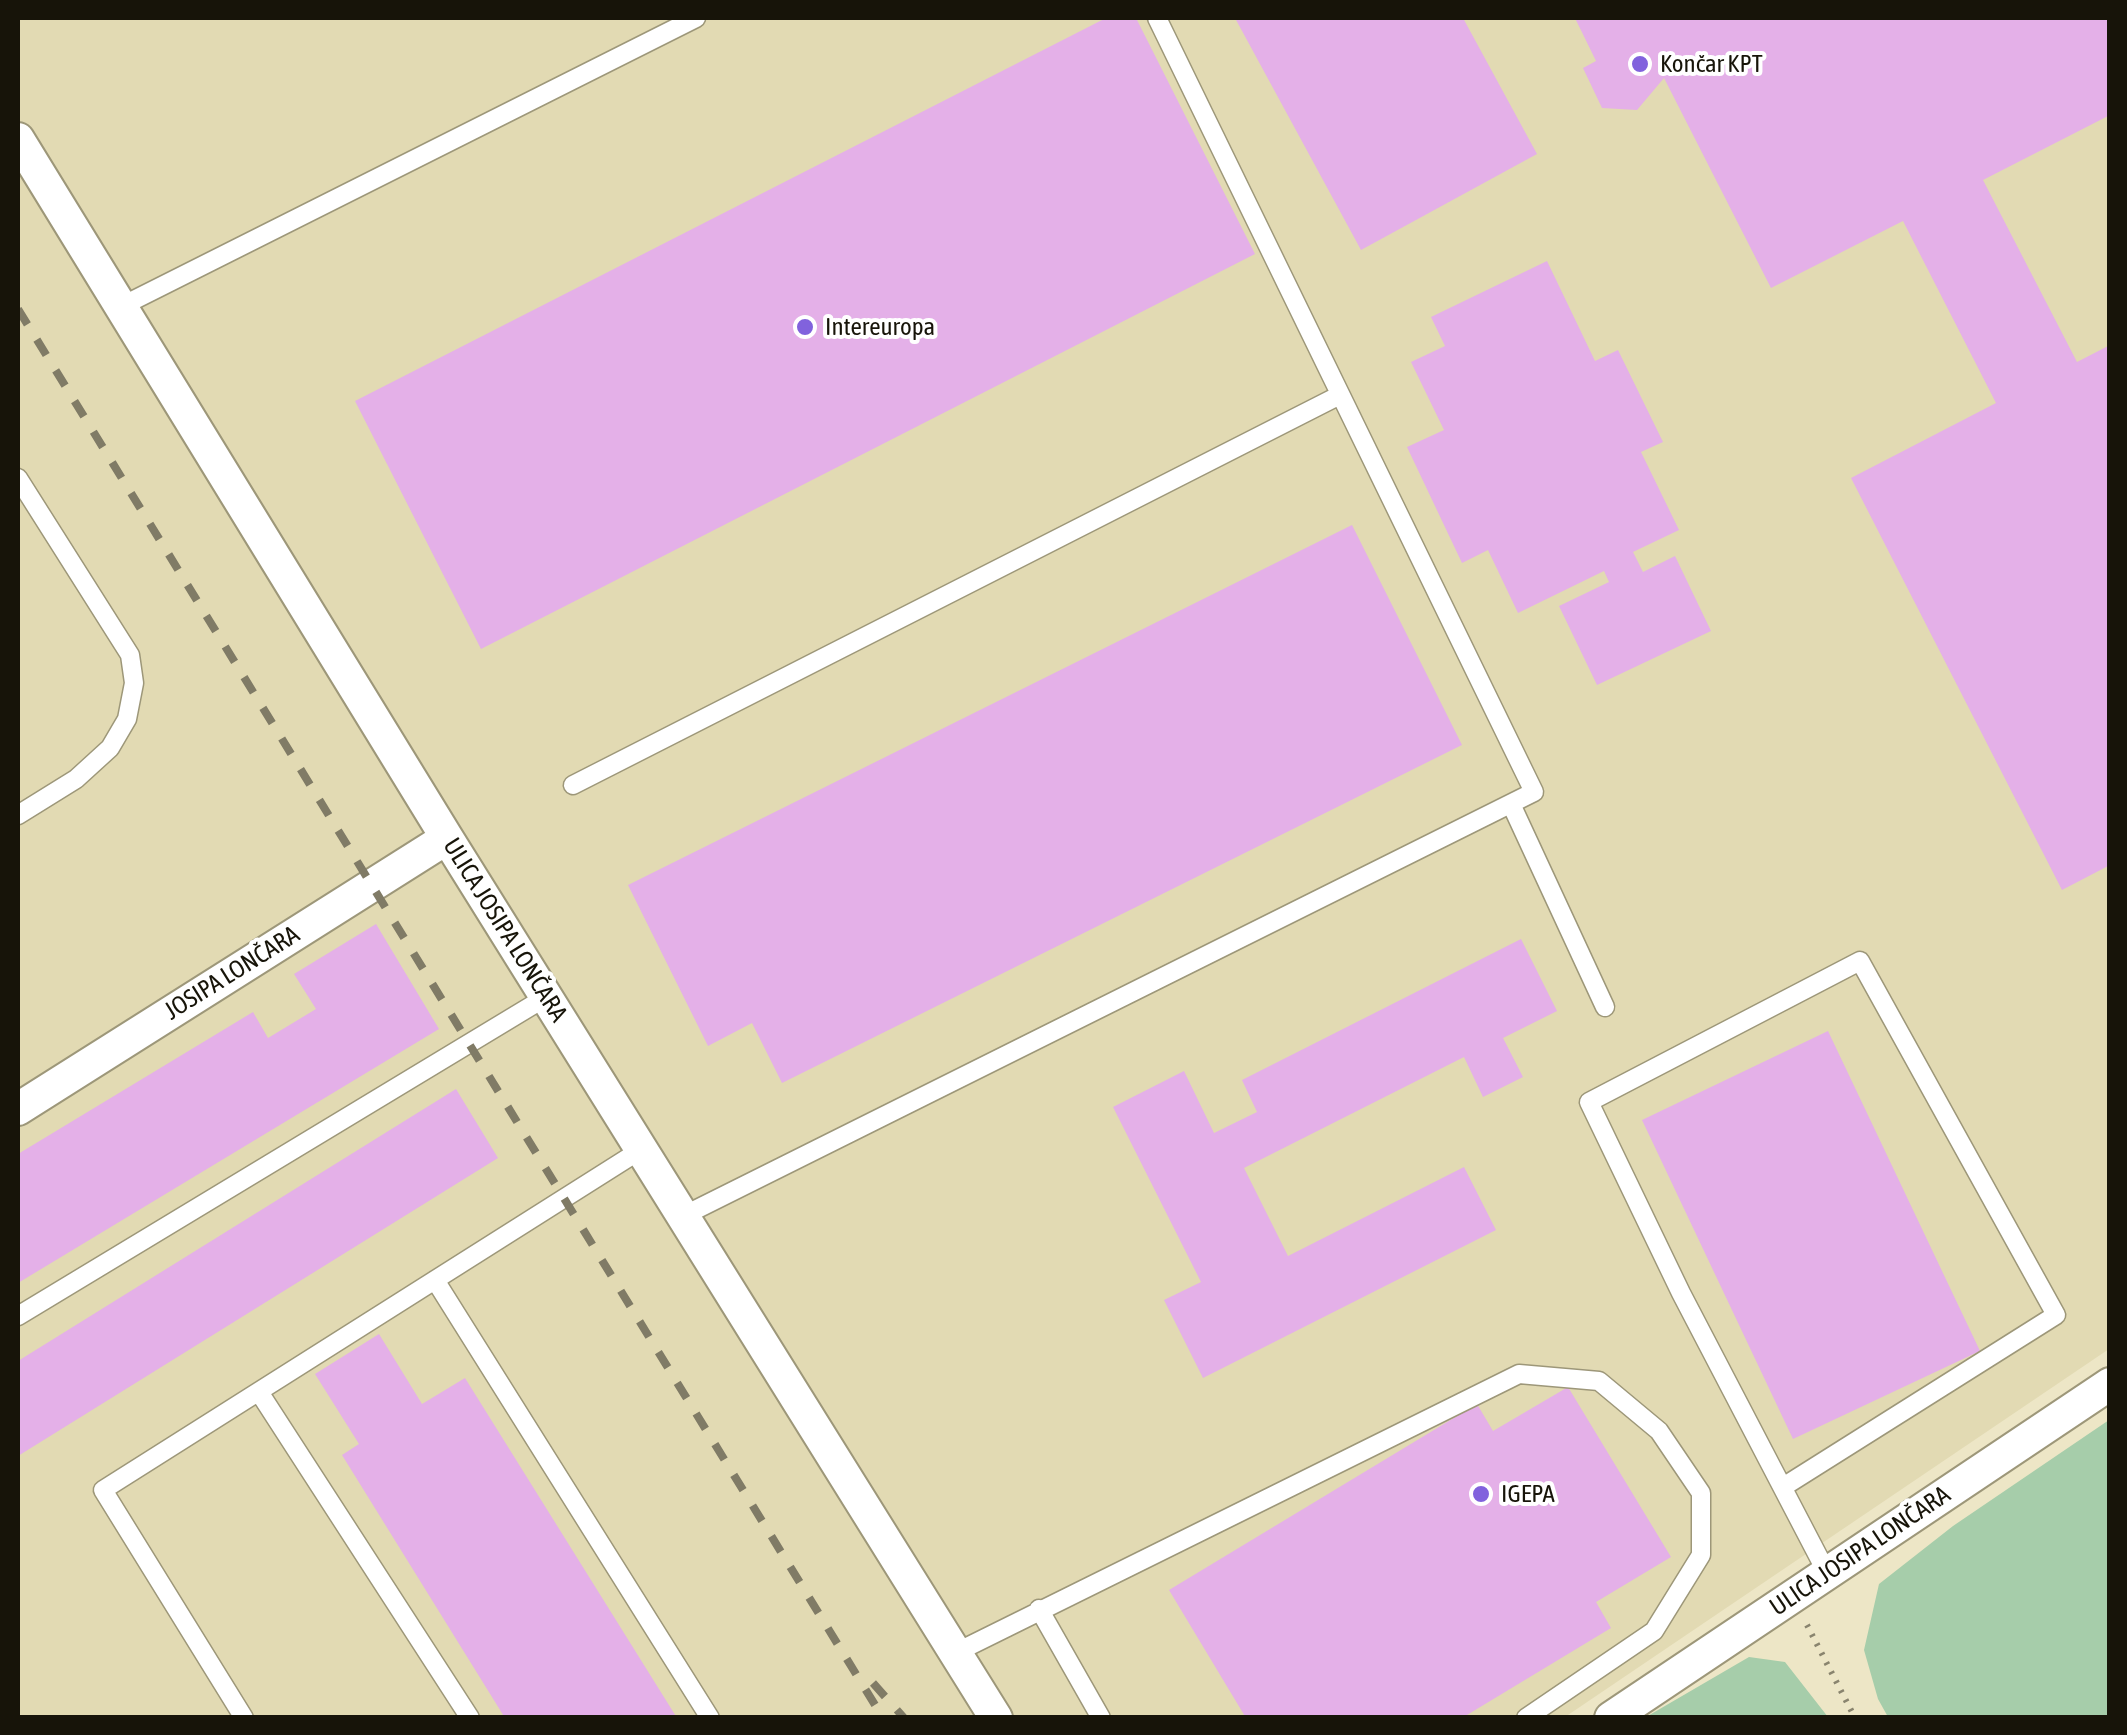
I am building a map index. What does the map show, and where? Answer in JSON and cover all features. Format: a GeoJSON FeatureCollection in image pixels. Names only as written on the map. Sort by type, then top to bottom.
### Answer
{"type":"FeatureCollection","features":[{"type":"Feature","properties":{"kind":"street","name":"ULICA JOSIPA LONČARA"},"geometry":{"type":"LineString","coordinates":[[18,139],[447,838],[996,1718]]}},
{"type":"Feature","properties":{"kind":"street","name":"JOSIPA LONČARA"},"geometry":{"type":"LineString","coordinates":[[18,1109],[447,838]]}},
{"type":"Feature","properties":{"kind":"street","name":"ULICA JOSIPA LONČARA"},"geometry":{"type":"LineString","coordinates":[[1611,1718],[2110,1384]]}},
{"type":"Feature","properties":{"kind":"lane"},"geometry":{"type":"LineString","coordinates":[[120,307],[696,18]]}},
{"type":"Feature","properties":{"kind":"lane"},"geometry":{"type":"LineString","coordinates":[[684,1216],[1534,792],[1157,18]]}},
{"type":"Feature","properties":{"kind":"lane"},"geometry":{"type":"LineString","coordinates":[[573,785],[1340,394]]}},
{"type":"Feature","properties":{"kind":"lane"},"geometry":{"type":"LineString","coordinates":[[18,478],[130,655],[134,683],[127,719],[110,748],[76,779],[18,816]]}},
{"type":"Feature","properties":{"kind":"lane"},"geometry":{"type":"LineString","coordinates":[[1511,804],[1605,1007]]}},
{"type":"Feature","properties":{"kind":"lane"},"geometry":{"type":"LineString","coordinates":[[1783,1487],[2056,1315],[1860,961],[1589,1102],[1681,1294],[1828,1573]]}},
{"type":"Feature","properties":{"kind":"lane"},"geometry":{"type":"LineString","coordinates":[[18,1316],[546,996]]}},
{"type":"Feature","properties":{"kind":"lane"},"geometry":{"type":"LineString","coordinates":[[244,1718],[103,1490],[642,1149]]}},
{"type":"Feature","properties":{"kind":"lane"},"geometry":{"type":"LineString","coordinates":[[435,1280],[710,1718]]}},
{"type":"Feature","properties":{"kind":"lane"},"geometry":{"type":"LineString","coordinates":[[955,1653],[1519,1374],[1599,1381],[1659,1430],[1702,1494],[1700,1554],[1654,1631],[1526,1718]]}},
{"type":"Feature","properties":{"kind":"lane"},"geometry":{"type":"LineString","coordinates":[[258,1392],[470,1718]]}},
{"type":"Feature","properties":{"kind":"lane"},"geometry":{"type":"LineString","coordinates":[[1039,1609],[1101,1718]]}},
{"type":"Feature","properties":{"kind":"path"},"geometry":{"type":"LineString","coordinates":[[1794,1596],[1855,1718]]}},
{"type":"Feature","properties":{"kind":"shaded area"},"geometry":{"type":"Polygon","coordinates":[[[18,18],[2109,18],[2109,1349],[1565,1717],[18,1717],[18,18]]]}},
{"type":"Feature","properties":{"kind":"green space"},"geometry":{"type":"Polygon","coordinates":[[[2109,1420],[2109,1717],[1888,1717],[1878,1699],[1864,1650],[1879,1584],[1953,1526],[2109,1420]]]}},
{"type":"Feature","properties":{"kind":"green space"},"geometry":{"type":"Polygon","coordinates":[[[1749,1657],[1785,1662],[1828,1717],[1646,1717],[1749,1657]]]}},
{"type":"Feature","properties":{"kind":"building","name":"Intereuropa"},"geometry":{"type":"Polygon","coordinates":[[[1106,18],[1136,18],[1255,254],[481,649],[355,401],[1106,18]]]}},
{"type":"Feature","properties":{"kind":"building"},"geometry":{"type":"Polygon","coordinates":[[[1235,18],[1463,18],[1537,154],[1361,250],[1235,18]]]}},
{"type":"Feature","properties":{"kind":"building"},"geometry":{"type":"Polygon","coordinates":[[[1575,18],[2110,18],[2110,115],[1983,180],[2077,362],[2110,345],[2110,865],[2062,890],[1851,478],[1996,403],[1903,221],[1771,288],[1664,78],[1637,110],[1602,108],[1583,68],[1596,61],[1575,18]]]}},
{"type":"Feature","properties":{"kind":"building"},"geometry":{"type":"Polygon","coordinates":[[[1547,261],[1595,361],[1618,350],[1663,442],[1641,452],[1679,530],[1633,552],[1643,572],[1675,556],[1711,631],[1597,685],[1559,606],[1609,582],[1604,571],[1518,613],[1488,550],[1462,563],[1407,447],[1444,430],[1411,362],[1445,346],[1431,317],[1547,261]]]}},
{"type":"Feature","properties":{"kind":"building"},"geometry":{"type":"Polygon","coordinates":[[[1352,525],[1462,745],[782,1083],[752,1023],[708,1046],[628,885],[1352,525]]]}},
{"type":"Feature","properties":{"kind":"building"},"geometry":{"type":"Polygon","coordinates":[[[376,924],[439,1029],[18,1283],[18,1154],[253,1012],[268,1038],[316,1009],[294,974],[376,924]]]}},
{"type":"Feature","properties":{"kind":"building"},"geometry":{"type":"Polygon","coordinates":[[[1521,939],[1557,1011],[1503,1038],[1523,1077],[1483,1097],[1464,1057],[1244,1168],[1288,1256],[1464,1167],[1496,1230],[1203,1378],[1164,1300],[1201,1282],[1113,1107],[1184,1071],[1214,1133],[1257,1112],[1242,1080],[1521,939]]]}},
{"type":"Feature","properties":{"kind":"building"},"geometry":{"type":"Polygon","coordinates":[[[1828,1031],[1980,1351],[1793,1439],[1642,1120],[1828,1031]]]}},
{"type":"Feature","properties":{"kind":"building"},"geometry":{"type":"Polygon","coordinates":[[[456,1089],[498,1158],[18,1456],[18,1361],[456,1089]]]}},
{"type":"Feature","properties":{"kind":"building"},"geometry":{"type":"Polygon","coordinates":[[[379,1334],[422,1404],[465,1378],[677,1718],[505,1718],[342,1455],[359,1444],[315,1374],[379,1334]]]}},
{"type":"Feature","properties":{"kind":"building","name":"IGEPA"},"geometry":{"type":"Polygon","coordinates":[[[1568,1387],[1671,1557],[1596,1602],[1611,1628],[1462,1718],[1246,1718],[1169,1590],[1477,1404],[1493,1431],[1568,1387]]]}},
{"type":"Feature","properties":{"kind":"railway"},"geometry":{"type":"LineString","coordinates":[[18,309],[883,1718]]}},
{"type":"Feature","properties":{"kind":"railway"},"geometry":{"type":"LineString","coordinates":[[873,1683],[904,1718]]}},
{"type":"Feature","properties":{"kind":"place","name":"Končar KPT"},"geometry":{"type":"Point","coordinates":[1640,64]}},
{"type":"Feature","properties":{"kind":"place","name":"Intereuropa"},"geometry":{"type":"Point","coordinates":[805,327]}},
{"type":"Feature","properties":{"kind":"place","name":"IGEPA"},"geometry":{"type":"Point","coordinates":[1481,1494]}}]}
